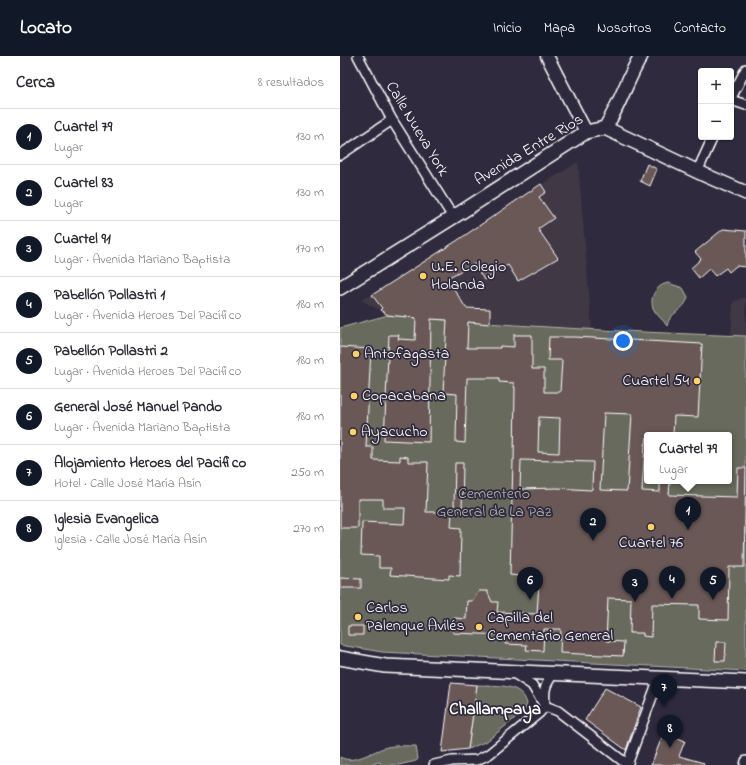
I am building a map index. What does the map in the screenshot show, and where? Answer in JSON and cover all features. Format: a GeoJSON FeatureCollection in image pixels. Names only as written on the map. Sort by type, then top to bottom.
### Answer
{"type":"FeatureCollection","features":[{"type":"Feature","properties":{"kind":"main road"},"geometry":{"type":"LineString","coordinates":[[605,128],[613,115],[633,70],[641,56]]}},
{"type":"Feature","properties":{"kind":"main road","name":"Avenida Entre Rios"},"geometry":{"type":"LineString","coordinates":[[340,288],[586,132],[605,128],[697,172],[746,193]]}},
{"type":"Feature","properties":{"kind":"main road"},"geometry":{"type":"LineString","coordinates":[[340,658],[385,666],[746,682]]}},
{"type":"Feature","properties":{"kind":"street","name":"Calle Nueva York"},"geometry":{"type":"LineString","coordinates":[[358,56],[392,120],[453,217]]}},
{"type":"Feature","properties":{"kind":"street"},"geometry":{"type":"LineString","coordinates":[[547,56],[586,132]]}},
{"type":"Feature","properties":{"kind":"street"},"geometry":{"type":"LineString","coordinates":[[734,93],[746,69]]}},
{"type":"Feature","properties":{"kind":"street"},"geometry":{"type":"LineString","coordinates":[[734,100],[746,106]]}},
{"type":"Feature","properties":{"kind":"street"},"geometry":{"type":"LineString","coordinates":[[340,155],[392,120]]}},
{"type":"Feature","properties":{"kind":"street"},"geometry":{"type":"LineString","coordinates":[[697,172],[712,140]]}},
{"type":"Feature","properties":{"kind":"street"},"geometry":{"type":"LineString","coordinates":[[510,671],[532,685],[545,706],[558,711],[628,765],[659,678]]}},
{"type":"Feature","properties":{"kind":"street"},"geometry":{"type":"LineString","coordinates":[[434,765],[452,761],[475,763],[489,754],[539,713],[545,706],[544,692],[547,683],[553,674]]}},
{"type":"Feature","properties":{"kind":"street"},"geometry":{"type":"LineString","coordinates":[[745,765],[746,761]]}},
{"type":"Feature","properties":{"kind":"shaded area"},"geometry":{"type":"Polygon","coordinates":[[[578,162],[592,330],[388,315],[361,300],[372,295],[578,162]]]}},
{"type":"Feature","properties":{"kind":"shaded area"},"geometry":{"type":"Polygon","coordinates":[[[746,298],[746,336],[731,336],[733,302],[746,298]]]}},
{"type":"Feature","properties":{"kind":"green space"},"geometry":{"type":"Polygon","coordinates":[[[668,283],[683,288],[688,297],[684,305],[668,321],[667,326],[654,310],[652,299],[653,295],[660,286],[668,283]]]}},
{"type":"Feature","properties":{"kind":"green space","name":"Cementerio General de La Paz"},"geometry":{"type":"Polygon","coordinates":[[[388,315],[567,328],[746,336],[746,671],[382,652],[340,645],[340,328],[388,315]]]}},
{"type":"Feature","properties":{"kind":"green space"},"geometry":{"type":"Polygon","coordinates":[[[477,685],[499,686],[513,689],[524,697],[527,704],[524,711],[487,741],[468,749],[477,685]]]}},
{"type":"Feature","properties":{"kind":"green space"},"geometry":{"type":"Polygon","coordinates":[[[416,746],[418,759],[416,761],[399,765],[381,765],[380,762],[368,765],[340,765],[340,757],[351,759],[387,747],[416,746]]]}},
{"type":"Feature","properties":{"kind":"building"},"geometry":{"type":"Polygon","coordinates":[[[647,164],[657,169],[650,186],[640,181],[647,164]]]}},
{"type":"Feature","properties":{"kind":"building"},"geometry":{"type":"Polygon","coordinates":[[[541,184],[546,192],[539,197],[554,218],[538,229],[558,258],[518,281],[508,265],[484,280],[474,264],[447,278],[466,308],[490,309],[490,324],[468,322],[467,348],[500,348],[500,346],[514,347],[514,335],[532,335],[532,369],[544,369],[544,392],[560,392],[562,360],[548,360],[549,337],[702,344],[698,417],[674,416],[673,432],[644,432],[642,491],[660,492],[660,484],[670,484],[669,495],[737,497],[738,468],[746,468],[744,567],[729,567],[728,620],[699,619],[699,605],[652,604],[651,637],[643,636],[643,633],[630,633],[631,599],[608,598],[606,641],[624,642],[623,656],[560,653],[561,629],[544,629],[543,651],[526,650],[527,645],[505,644],[506,635],[453,633],[454,618],[466,619],[467,601],[472,601],[479,591],[487,591],[492,602],[498,602],[497,612],[537,614],[539,583],[521,583],[521,576],[510,575],[515,387],[514,383],[499,382],[499,378],[467,378],[465,443],[456,442],[457,394],[443,393],[447,320],[431,319],[429,442],[384,440],[389,335],[399,335],[398,339],[415,340],[416,318],[388,315],[380,310],[382,308],[372,295],[458,240],[541,184]],[[604,413],[600,490],[627,491],[632,414],[604,413]],[[539,417],[538,452],[559,453],[560,418],[539,417]],[[521,460],[520,489],[592,489],[593,462],[521,460]]]}},
{"type":"Feature","properties":{"kind":"building"},"geometry":{"type":"Polygon","coordinates":[[[723,229],[746,231],[746,267],[736,266],[729,272],[726,268],[715,276],[709,269],[699,278],[691,268],[701,259],[695,252],[723,229]]]}},
{"type":"Feature","properties":{"kind":"building"},"geometry":{"type":"Polygon","coordinates":[[[340,347],[371,349],[366,447],[373,447],[373,460],[400,461],[400,456],[408,457],[408,462],[428,462],[426,512],[452,512],[451,527],[461,528],[460,576],[449,575],[449,579],[390,575],[391,568],[379,568],[379,556],[361,555],[362,522],[404,524],[405,508],[383,508],[383,499],[358,499],[358,528],[340,528],[340,347]]]}},
{"type":"Feature","properties":{"kind":"building"},"geometry":{"type":"Polygon","coordinates":[[[455,463],[463,463],[462,510],[454,510],[455,463]]]}},
{"type":"Feature","properties":{"kind":"building"},"geometry":{"type":"Polygon","coordinates":[[[340,578],[361,579],[361,588],[340,588],[340,578]]]}},
{"type":"Feature","properties":{"kind":"building"},"geometry":{"type":"Polygon","coordinates":[[[348,626],[363,626],[363,635],[348,635],[348,626]]]}},
{"type":"Feature","properties":{"kind":"building"},"geometry":{"type":"Polygon","coordinates":[[[716,642],[726,642],[725,661],[715,661],[716,642]]]}},
{"type":"Feature","properties":{"kind":"building"},"geometry":{"type":"Polygon","coordinates":[[[451,683],[477,685],[468,749],[442,752],[451,683]]]}},
{"type":"Feature","properties":{"kind":"building"},"geometry":{"type":"Polygon","coordinates":[[[605,688],[641,707],[626,750],[585,720],[605,688]]]}},
{"type":"Feature","properties":{"kind":"building"},"geometry":{"type":"Polygon","coordinates":[[[664,732],[685,741],[679,756],[704,763],[703,765],[651,765],[664,732]]]}},
{"type":"Feature","properties":{"kind":"place","name":"U.E. Colegio Holanda"},"geometry":{"type":"Point","coordinates":[423,276]}},
{"type":"Feature","properties":{"kind":"place","name":"Antofagasta"},"geometry":{"type":"Point","coordinates":[356,354]}},
{"type":"Feature","properties":{"kind":"place","name":"Cuartel 54"},"geometry":{"type":"Point","coordinates":[697,381]}},
{"type":"Feature","properties":{"kind":"place","name":"Copacabana"},"geometry":{"type":"Point","coordinates":[354,396]}},
{"type":"Feature","properties":{"kind":"place","name":"Ayacucho"},"geometry":{"type":"Point","coordinates":[353,432]}},
{"type":"Feature","properties":{"kind":"place","name":"Cuartel 76"},"geometry":{"type":"Point","coordinates":[651,527]}},
{"type":"Feature","properties":{"kind":"place","name":"Cuartel 79"},"geometry":{"type":"Point","coordinates":[688,530]}},
{"type":"Feature","properties":{"kind":"place","name":"Cuartel 83"},"geometry":{"type":"Point","coordinates":[593,541]}},
{"type":"Feature","properties":{"kind":"place","name":"Pabellón Pollastri 1"},"geometry":{"type":"Point","coordinates":[672,599]}},
{"type":"Feature","properties":{"kind":"place","name":"General José Manuel Pando"},"geometry":{"type":"Point","coordinates":[530,600]}},
{"type":"Feature","properties":{"kind":"place","name":"Pabellón Pollastri 2"},"geometry":{"type":"Point","coordinates":[713,600]}},
{"type":"Feature","properties":{"kind":"place","name":"Cuartel 91"},"geometry":{"type":"Point","coordinates":[635,602]}},
{"type":"Feature","properties":{"kind":"place","name":"Carlos Palenque Avilés"},"geometry":{"type":"Point","coordinates":[358,617]}},
{"type":"Feature","properties":{"kind":"place","name":"Capilla del Cementario General"},"geometry":{"type":"Point","coordinates":[479,627]}},
{"type":"Feature","properties":{"kind":"place","name":"Alojamiento Heroes del Pacifico"},"geometry":{"type":"Point","coordinates":[664,707]}},
{"type":"Feature","properties":{"kind":"place","name":"Iglesia Evangelica"},"geometry":{"type":"Point","coordinates":[670,748]}},
{"type":"Feature","properties":{"kind":"district","name":"Challampaya"},"geometry":{"type":"Point","coordinates":[495,709]}}]}
